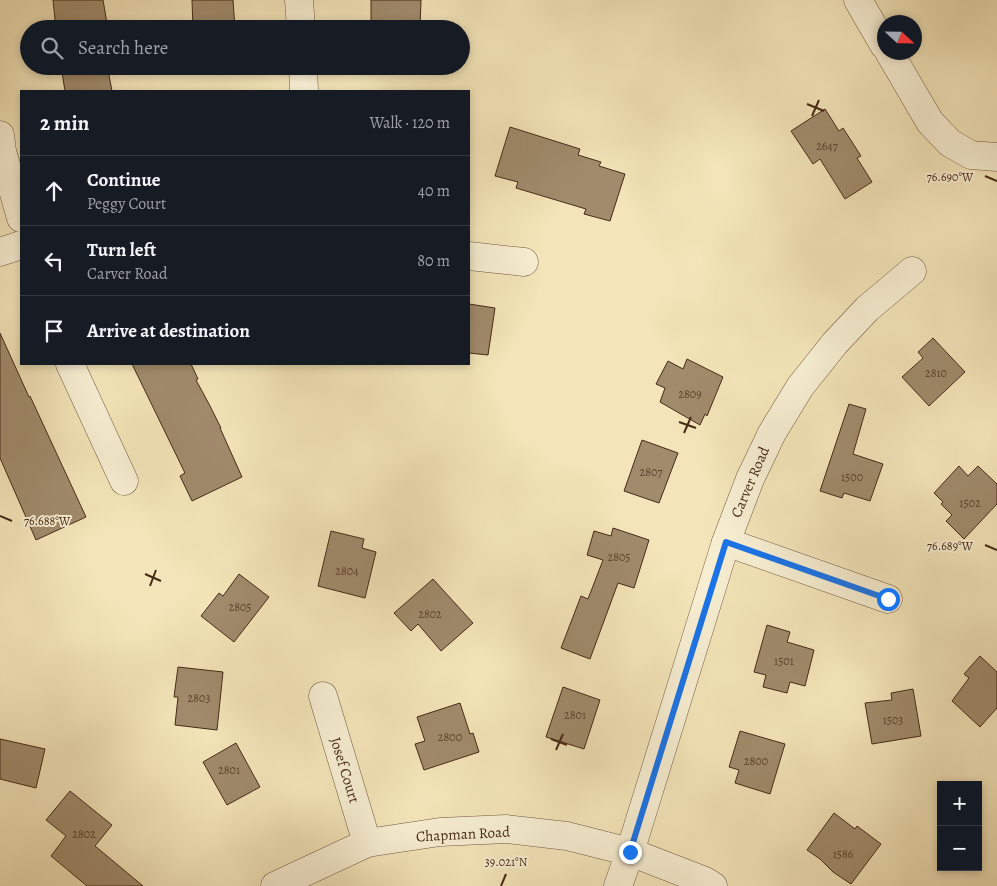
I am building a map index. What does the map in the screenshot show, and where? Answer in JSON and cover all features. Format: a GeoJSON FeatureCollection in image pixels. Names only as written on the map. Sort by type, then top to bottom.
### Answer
{"type":"FeatureCollection","features":[{"type":"Feature","properties":{"kind":"street"},"geometry":{"type":"LineString","coordinates":[[299,0],[300,20]]}},
{"type":"Feature","properties":{"kind":"street"},"geometry":{"type":"LineString","coordinates":[[858,0],[877,33]]}},
{"type":"Feature","properties":{"kind":"street"},"geometry":{"type":"LineString","coordinates":[[894,60],[930,122],[950,143],[971,155],[997,157]]}},
{"type":"Feature","properties":{"kind":"street"},"geometry":{"type":"LineString","coordinates":[[303,75],[304,90]]}},
{"type":"Feature","properties":{"kind":"street"},"geometry":{"type":"LineString","coordinates":[[0,135],[2,151],[20,214]]}},
{"type":"Feature","properties":{"kind":"street"},"geometry":{"type":"LineString","coordinates":[[0,252],[20,245]]}},
{"type":"Feature","properties":{"kind":"street"},"geometry":{"type":"LineString","coordinates":[[470,256],[524,262]]}},
{"type":"Feature","properties":{"kind":"street","name":"Carver Road"},"geometry":{"type":"LineString","coordinates":[[618,886],[726,542],[750,479],[772,433],[800,387],[835,343],[867,309],[912,271]]}},
{"type":"Feature","properties":{"kind":"street"},"geometry":{"type":"LineString","coordinates":[[70,365],[124,481]]}},
{"type":"Feature","properties":{"kind":"street"},"geometry":{"type":"LineString","coordinates":[[726,542],[888,599]]}},
{"type":"Feature","properties":{"kind":"street","name":"Josef Court"},"geometry":{"type":"LineString","coordinates":[[322,696],[367,843]]}},
{"type":"Feature","properties":{"kind":"street","name":"Chapman Road"},"geometry":{"type":"LineString","coordinates":[[274,886],[367,843],[440,832],[506,829],[567,836],[630,852],[705,881],[713,886]]}},
{"type":"Feature","properties":{"kind":"building"},"geometry":{"type":"Polygon","coordinates":[[[53,0],[103,0],[106,20],[55,20],[53,0]]]}},
{"type":"Feature","properties":{"kind":"building"},"geometry":{"type":"Polygon","coordinates":[[[192,0],[233,0],[234,20],[193,20],[192,0]]]}},
{"type":"Feature","properties":{"kind":"building"},"geometry":{"type":"Polygon","coordinates":[[[371,0],[421,0],[420,20],[371,20],[371,0]]]}},
{"type":"Feature","properties":{"kind":"building"},"geometry":{"type":"Polygon","coordinates":[[[62,75],[109,75],[112,90],[65,90],[62,75]]]}},
{"type":"Feature","properties":{"kind":"building"},"geometry":{"type":"Polygon","coordinates":[[[825,109],[839,131],[843,128],[861,156],[857,158],[872,182],[845,199],[820,159],[813,164],[791,131],[825,109]]]}},
{"type":"Feature","properties":{"kind":"building"},"geometry":{"type":"Polygon","coordinates":[[[510,127],[580,149],[578,155],[601,162],[599,166],[625,174],[610,221],[584,214],[586,209],[516,188],[518,182],[495,176],[510,127]]]}},
{"type":"Feature","properties":{"kind":"building"},"geometry":{"type":"Polygon","coordinates":[[[470,304],[495,308],[488,355],[470,353],[470,304]]]}},
{"type":"Feature","properties":{"kind":"building"},"geometry":{"type":"Polygon","coordinates":[[[0,333],[86,517],[36,540],[0,458],[0,333]]]}},
{"type":"Feature","properties":{"kind":"building"},"geometry":{"type":"Polygon","coordinates":[[[933,338],[965,372],[929,406],[902,377],[923,358],[918,352],[933,338]]]}},
{"type":"Feature","properties":{"kind":"building"},"geometry":{"type":"Polygon","coordinates":[[[687,359],[723,377],[707,416],[705,414],[700,425],[660,402],[665,388],[656,384],[668,361],[683,369],[687,359]]]}},
{"type":"Feature","properties":{"kind":"building"},"geometry":{"type":"Polygon","coordinates":[[[132,365],[191,365],[198,379],[196,380],[221,428],[242,477],[192,501],[180,476],[185,473],[132,365]]]}},
{"type":"Feature","properties":{"kind":"building"},"geometry":{"type":"Polygon","coordinates":[[[849,404],[866,409],[853,454],[883,464],[870,501],[844,493],[842,498],[820,491],[849,404]]]}},
{"type":"Feature","properties":{"kind":"building"},"geometry":{"type":"Polygon","coordinates":[[[642,440],[678,453],[659,503],[624,491],[642,440]]]}},
{"type":"Feature","properties":{"kind":"building"},"geometry":{"type":"Polygon","coordinates":[[[959,466],[968,476],[978,466],[997,484],[997,504],[964,539],[946,521],[952,515],[941,504],[943,502],[934,493],[959,466]]]}},
{"type":"Feature","properties":{"kind":"building"},"geometry":{"type":"Polygon","coordinates":[[[613,528],[649,540],[634,588],[618,583],[590,659],[561,648],[581,596],[588,599],[603,560],[587,555],[594,531],[611,536],[613,528]]]}},
{"type":"Feature","properties":{"kind":"building"},"geometry":{"type":"Polygon","coordinates":[[[331,531],[364,539],[362,548],[376,552],[365,598],[318,586],[331,531]]]}},
{"type":"Feature","properties":{"kind":"building"},"geometry":{"type":"Polygon","coordinates":[[[239,574],[269,597],[234,642],[201,616],[219,593],[223,596],[239,574]]]}},
{"type":"Feature","properties":{"kind":"building"},"geometry":{"type":"Polygon","coordinates":[[[433,579],[473,623],[441,651],[418,624],[411,631],[394,613],[433,579]]]}},
{"type":"Feature","properties":{"kind":"building"},"geometry":{"type":"Polygon","coordinates":[[[767,625],[790,632],[787,642],[814,650],[805,686],[790,682],[787,693],[763,687],[766,675],[754,672],[767,625]]]}},
{"type":"Feature","properties":{"kind":"building"},"geometry":{"type":"Polygon","coordinates":[[[980,656],[997,672],[997,708],[980,727],[952,701],[969,678],[964,674],[980,656]]]}},
{"type":"Feature","properties":{"kind":"building"},"geometry":{"type":"Polygon","coordinates":[[[178,667],[223,672],[217,730],[175,725],[178,697],[174,697],[178,667]]]}},
{"type":"Feature","properties":{"kind":"building"},"geometry":{"type":"Polygon","coordinates":[[[563,687],[600,700],[584,749],[546,737],[563,687]]]}},
{"type":"Feature","properties":{"kind":"building"},"geometry":{"type":"Polygon","coordinates":[[[913,689],[921,736],[872,744],[865,703],[892,700],[891,693],[913,689]]]}},
{"type":"Feature","properties":{"kind":"building"},"geometry":{"type":"Polygon","coordinates":[[[460,703],[470,734],[473,733],[479,752],[424,770],[415,744],[425,741],[417,717],[460,703]]]}},
{"type":"Feature","properties":{"kind":"building"},"geometry":{"type":"Polygon","coordinates":[[[740,731],[785,744],[770,794],[735,783],[739,770],[729,767],[740,731]]]}},
{"type":"Feature","properties":{"kind":"building"},"geometry":{"type":"Polygon","coordinates":[[[0,739],[45,749],[36,788],[0,779],[0,739]]]}},
{"type":"Feature","properties":{"kind":"building"},"geometry":{"type":"Polygon","coordinates":[[[236,743],[260,787],[227,805],[203,762],[236,743]]]}},
{"type":"Feature","properties":{"kind":"building"},"geometry":{"type":"Polygon","coordinates":[[[70,791],[112,825],[95,846],[143,886],[87,886],[51,856],[66,836],[46,820],[70,791]]]}},
{"type":"Feature","properties":{"kind":"building"},"geometry":{"type":"Polygon","coordinates":[[[834,813],[855,829],[857,826],[881,844],[851,884],[833,872],[820,859],[807,850],[834,813]]]}},
{"type":"Feature","properties":{"kind":"route"},"geometry":{"type":"LineString","coordinates":[[630,852],[726,542],[888,599]]}}]}
